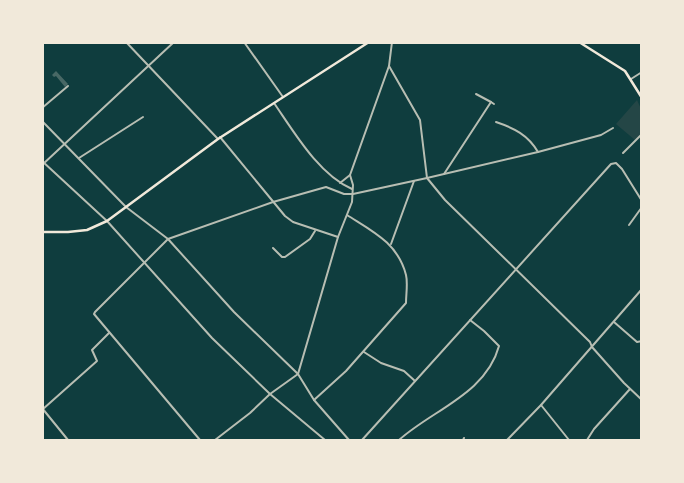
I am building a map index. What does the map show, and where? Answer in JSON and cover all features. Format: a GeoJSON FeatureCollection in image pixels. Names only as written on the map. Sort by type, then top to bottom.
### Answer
{"type":"FeatureCollection","features":[{"type":"Feature","properties":{"kind":"main road"},"geometry":{"type":"LineString","coordinates":[[42,232],[87,230],[106,221],[219,138],[369,42]]}},
{"type":"Feature","properties":{"kind":"main road"},"geometry":{"type":"LineString","coordinates":[[578,42],[619,67],[631,79],[642,98]]}},
{"type":"Feature","properties":{"kind":"street"},"geometry":{"type":"LineString","coordinates":[[126,42],[219,138],[256,179],[273,202],[293,222],[315,231],[338,237]]}},
{"type":"Feature","properties":{"kind":"street"},"geometry":{"type":"LineString","coordinates":[[174,42],[43,163],[106,221],[212,338],[270,394],[325,440]]}},
{"type":"Feature","properties":{"kind":"street"},"geometry":{"type":"LineString","coordinates":[[244,42],[283,97]]}},
{"type":"Feature","properties":{"kind":"street"},"geometry":{"type":"LineString","coordinates":[[215,440],[250,413],[270,394],[298,374],[338,237],[352,202],[353,194],[350,175],[389,66],[392,42]]}},
{"type":"Feature","properties":{"kind":"street"},"geometry":{"type":"LineString","coordinates":[[389,66],[420,120],[427,178],[445,200],[590,342],[592,347],[642,400]]}},
{"type":"Feature","properties":{"kind":"street"},"geometry":{"type":"LineString","coordinates":[[631,79],[642,72]]}},
{"type":"Feature","properties":{"kind":"street"},"geometry":{"type":"LineString","coordinates":[[42,108],[68,86]]}},
{"type":"Feature","properties":{"kind":"street"},"geometry":{"type":"LineString","coordinates":[[444,174],[493,103],[476,94]]}},
{"type":"Feature","properties":{"kind":"street"},"geometry":{"type":"LineString","coordinates":[[274,103],[314,158],[340,183],[352,189]]}},
{"type":"Feature","properties":{"kind":"street"},"geometry":{"type":"LineString","coordinates":[[79,158],[142,118]]}},
{"type":"Feature","properties":{"kind":"street"},"geometry":{"type":"LineString","coordinates":[[42,121],[126,207],[168,239],[234,312],[298,374],[314,400],[349,440]]}},
{"type":"Feature","properties":{"kind":"street"},"geometry":{"type":"LineString","coordinates":[[496,122],[510,127],[532,141],[538,152]]}},
{"type":"Feature","properties":{"kind":"street"},"geometry":{"type":"LineString","coordinates":[[200,440],[94,314],[168,239],[273,202],[326,187],[344,194],[353,194],[538,152],[601,135],[613,128]]}},
{"type":"Feature","properties":{"kind":"street"},"geometry":{"type":"LineString","coordinates":[[623,153],[642,134]]}},
{"type":"Feature","properties":{"kind":"street"},"geometry":{"type":"LineString","coordinates":[[362,440],[614,162],[622,169],[642,201]]}},
{"type":"Feature","properties":{"kind":"street"},"geometry":{"type":"LineString","coordinates":[[340,183],[350,175]]}},
{"type":"Feature","properties":{"kind":"street"},"geometry":{"type":"LineString","coordinates":[[390,245],[414,181]]}},
{"type":"Feature","properties":{"kind":"street"},"geometry":{"type":"LineString","coordinates":[[629,225],[642,207]]}},
{"type":"Feature","properties":{"kind":"street"},"geometry":{"type":"LineString","coordinates":[[314,400],[346,371],[406,303],[406,276],[396,250],[347,214]]}},
{"type":"Feature","properties":{"kind":"street"},"geometry":{"type":"LineString","coordinates":[[273,248],[285,258],[310,239],[315,231]]}},
{"type":"Feature","properties":{"kind":"street"},"geometry":{"type":"LineString","coordinates":[[508,440],[541,405],[642,288]]}},
{"type":"Feature","properties":{"kind":"street"},"geometry":{"type":"LineString","coordinates":[[399,440],[476,384],[496,357],[499,346],[470,320]]}},
{"type":"Feature","properties":{"kind":"street"},"geometry":{"type":"LineString","coordinates":[[614,322],[637,342],[642,341]]}},
{"type":"Feature","properties":{"kind":"street"},"geometry":{"type":"LineString","coordinates":[[68,440],[43,409],[97,361],[92,350],[109,333]]}},
{"type":"Feature","properties":{"kind":"street"},"geometry":{"type":"LineString","coordinates":[[364,352],[381,363],[404,371],[416,381]]}},
{"type":"Feature","properties":{"kind":"street"},"geometry":{"type":"LineString","coordinates":[[586,440],[630,389]]}},
{"type":"Feature","properties":{"kind":"street"},"geometry":{"type":"LineString","coordinates":[[541,405],[569,440]]}},
{"type":"Feature","properties":{"kind":"shaded area"},"geometry":{"type":"Polygon","coordinates":[[[637,100],[641,109],[641,133],[635,140],[616,124],[637,100]]]}},
{"type":"Feature","properties":{"kind":"building"},"geometry":{"type":"Polygon","coordinates":[[[56,71],[68,84],[65,87],[56,76],[52,75],[56,71]]]}}]}
